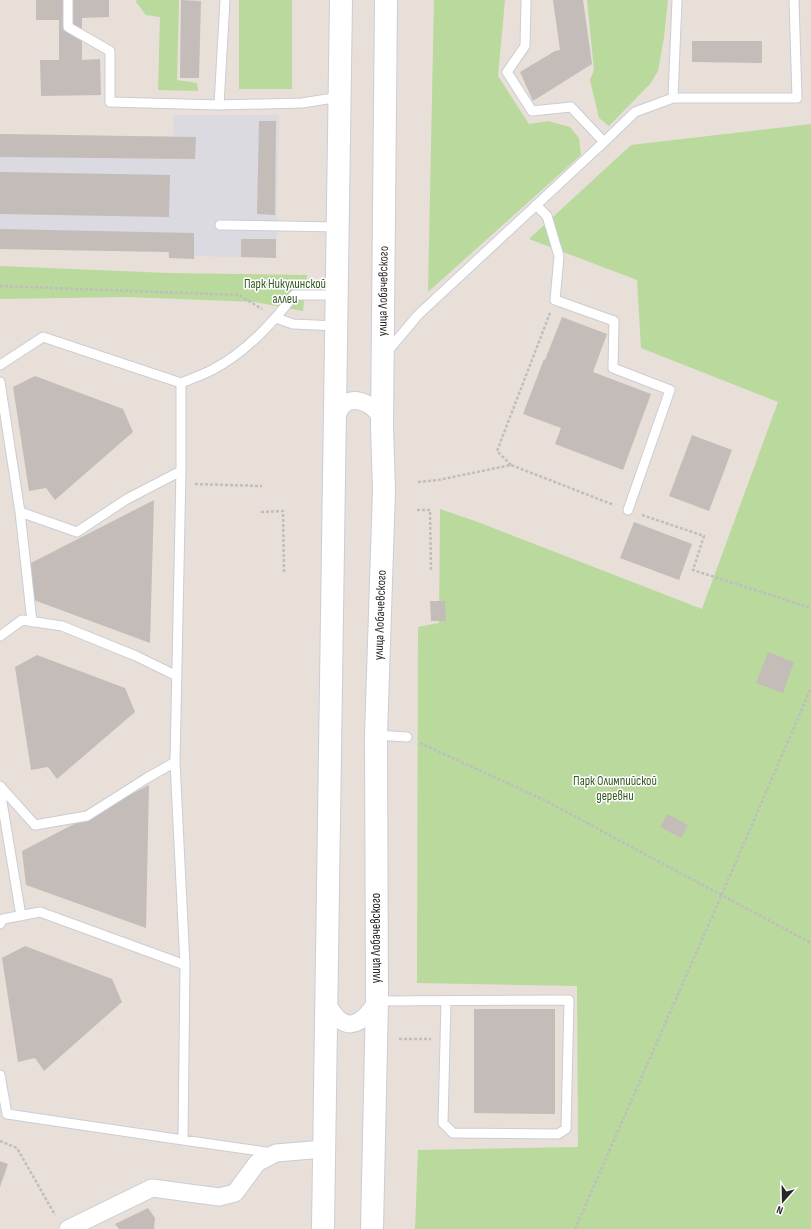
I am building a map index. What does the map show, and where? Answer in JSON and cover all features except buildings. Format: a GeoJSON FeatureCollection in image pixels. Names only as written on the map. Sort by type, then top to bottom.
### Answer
{"type":"FeatureCollection","features":[{"type":"Feature","properties":{"kind":"main road"},"geometry":{"type":"LineString","coordinates":[[323,1229],[341,0]]}},
{"type":"Feature","properties":{"kind":"main road","name":"улица Лобачевского"},"geometry":{"type":"LineString","coordinates":[[372,1229],[377,1001],[376,735],[384,490],[382,427],[386,0]]}},
{"type":"Feature","properties":{"kind":"street"},"geometry":{"type":"LineString","coordinates":[[334,427],[338,413],[343,405],[352,400],[370,405],[378,413],[382,427]]}},
{"type":"Feature","properties":{"kind":"street"},"geometry":{"type":"LineString","coordinates":[[326,1001],[332,1013],[340,1020],[351,1024],[360,1022],[369,1014],[377,1001]]}},
{"type":"Feature","properties":{"kind":"street"},"geometry":{"type":"LineString","coordinates":[[68,1229],[152,1188],[219,1197],[235,1193],[257,1163],[276,1153],[324,1149]]}},
{"type":"Feature","properties":{"kind":"lane"},"geometry":{"type":"LineString","coordinates":[[68,0],[68,27],[110,51],[110,102],[219,105],[302,103],[340,97]]}},
{"type":"Feature","properties":{"kind":"lane"},"geometry":{"type":"LineString","coordinates":[[219,105],[225,0]]}},
{"type":"Feature","properties":{"kind":"lane"},"geometry":{"type":"LineString","coordinates":[[526,0],[525,46],[507,72],[532,111],[571,107],[604,142]]}},
{"type":"Feature","properties":{"kind":"lane"},"geometry":{"type":"LineString","coordinates":[[673,98],[677,0]]}},
{"type":"Feature","properties":{"kind":"lane"},"geometry":{"type":"LineString","coordinates":[[383,357],[418,315],[635,112],[673,98],[797,98],[794,0]]}},
{"type":"Feature","properties":{"kind":"lane"},"geometry":{"type":"LineString","coordinates":[[536,204],[547,216],[559,256],[555,300],[614,321],[614,368],[670,390],[628,510]]}},
{"type":"Feature","properties":{"kind":"lane"},"geometry":{"type":"LineString","coordinates":[[220,225],[338,228]]}},
{"type":"Feature","properties":{"kind":"lane"},"geometry":{"type":"LineString","coordinates":[[0,365],[43,337],[181,384],[213,370],[245,348],[276,318],[294,295],[336,295]]}},
{"type":"Feature","properties":{"kind":"lane"},"geometry":{"type":"LineString","coordinates":[[276,318],[293,324],[336,326]]}},
{"type":"Feature","properties":{"kind":"lane"},"geometry":{"type":"LineString","coordinates":[[0,382],[20,512],[32,622]]}},
{"type":"Feature","properties":{"kind":"lane"},"geometry":{"type":"LineString","coordinates":[[181,384],[181,484],[175,762],[185,965],[183,1140]]}},
{"type":"Feature","properties":{"kind":"lane"},"geometry":{"type":"LineString","coordinates":[[20,512],[77,532],[127,499],[181,471]]}},
{"type":"Feature","properties":{"kind":"lane"},"geometry":{"type":"LineString","coordinates":[[0,636],[22,620],[62,626],[136,656],[177,676]]}},
{"type":"Feature","properties":{"kind":"lane"},"geometry":{"type":"LineString","coordinates":[[376,735],[407,737]]}},
{"type":"Feature","properties":{"kind":"lane"},"geometry":{"type":"LineString","coordinates":[[0,786],[35,825],[86,816],[175,762]]}},
{"type":"Feature","properties":{"kind":"lane"},"geometry":{"type":"LineString","coordinates":[[0,790],[21,916]]}},
{"type":"Feature","properties":{"kind":"lane"},"geometry":{"type":"LineString","coordinates":[[0,924],[3,919],[40,912],[185,965]]}},
{"type":"Feature","properties":{"kind":"lane"},"geometry":{"type":"LineString","coordinates":[[377,1001],[568,1000],[566,1129],[558,1134],[453,1133],[443,1123],[446,1001]]}},
{"type":"Feature","properties":{"kind":"lane"},"geometry":{"type":"LineString","coordinates":[[0,1075],[7,1114],[276,1153]]}},
{"type":"Feature","properties":{"kind":"path"},"geometry":{"type":"LineString","coordinates":[[0,286],[239,295],[276,318]]}},
{"type":"Feature","properties":{"kind":"path"},"geometry":{"type":"LineString","coordinates":[[555,300],[497,452],[511,465],[628,510],[704,536],[693,570],[811,608]]}},
{"type":"Feature","properties":{"kind":"path"},"geometry":{"type":"LineString","coordinates":[[418,482],[438,480],[511,465]]}},
{"type":"Feature","properties":{"kind":"path"},"geometry":{"type":"LineString","coordinates":[[181,484],[262,486]]}},
{"type":"Feature","properties":{"kind":"path"},"geometry":{"type":"LineString","coordinates":[[417,510],[430,510],[431,571]]}},
{"type":"Feature","properties":{"kind":"path"},"geometry":{"type":"LineString","coordinates":[[261,512],[283,511],[284,573]]}},
{"type":"Feature","properties":{"kind":"path"},"geometry":{"type":"LineString","coordinates":[[576,1229],[811,688]]}},
{"type":"Feature","properties":{"kind":"path"},"geometry":{"type":"LineString","coordinates":[[407,737],[546,801],[811,942]]}},
{"type":"Feature","properties":{"kind":"path"},"geometry":{"type":"LineString","coordinates":[[399,1039],[418,1039]]}},
{"type":"Feature","properties":{"kind":"path"},"geometry":{"type":"LineString","coordinates":[[0,1141],[17,1148],[55,1216]]}},
{"type":"Feature","properties":{"kind":"shaded area"},"geometry":{"type":"Polygon","coordinates":[[[173,115],[279,115],[276,258],[194,256],[194,259],[169,258],[168,252],[0,249],[0,134],[174,137],[173,115]]]}},
{"type":"Feature","properties":{"kind":"green space"},"geometry":{"type":"Polygon","coordinates":[[[137,0],[179,0],[177,80],[197,83],[198,91],[158,90],[160,17],[146,15],[136,2],[137,0]]]}},
{"type":"Feature","properties":{"kind":"green space"},"geometry":{"type":"Polygon","coordinates":[[[239,0],[292,0],[292,89],[239,89],[239,0]]]}},
{"type":"Feature","properties":{"kind":"green space"},"geometry":{"type":"Polygon","coordinates":[[[434,0],[505,0],[498,76],[529,124],[548,121],[570,127],[579,138],[581,155],[428,292],[434,0]]]}},
{"type":"Feature","properties":{"kind":"green space"},"geometry":{"type":"Polygon","coordinates":[[[587,0],[668,0],[658,71],[650,84],[609,126],[599,118],[590,80],[594,70],[587,0]]]}},
{"type":"Feature","properties":{"kind":"green space","name":"Парк Олимпийской деревни"},"geometry":{"type":"Polygon","coordinates":[[[811,124],[811,1229],[415,1229],[418,1150],[578,1147],[577,986],[417,983],[418,627],[439,623],[440,509],[475,521],[702,609],[778,402],[641,348],[637,280],[529,239],[631,145],[811,124]]]}},
{"type":"Feature","properties":{"kind":"green space","name":"Парк Никулинской аллеи"},"geometry":{"type":"Polygon","coordinates":[[[0,266],[168,273],[307,275],[303,311],[255,302],[128,297],[0,299],[0,266]]]}}]}
